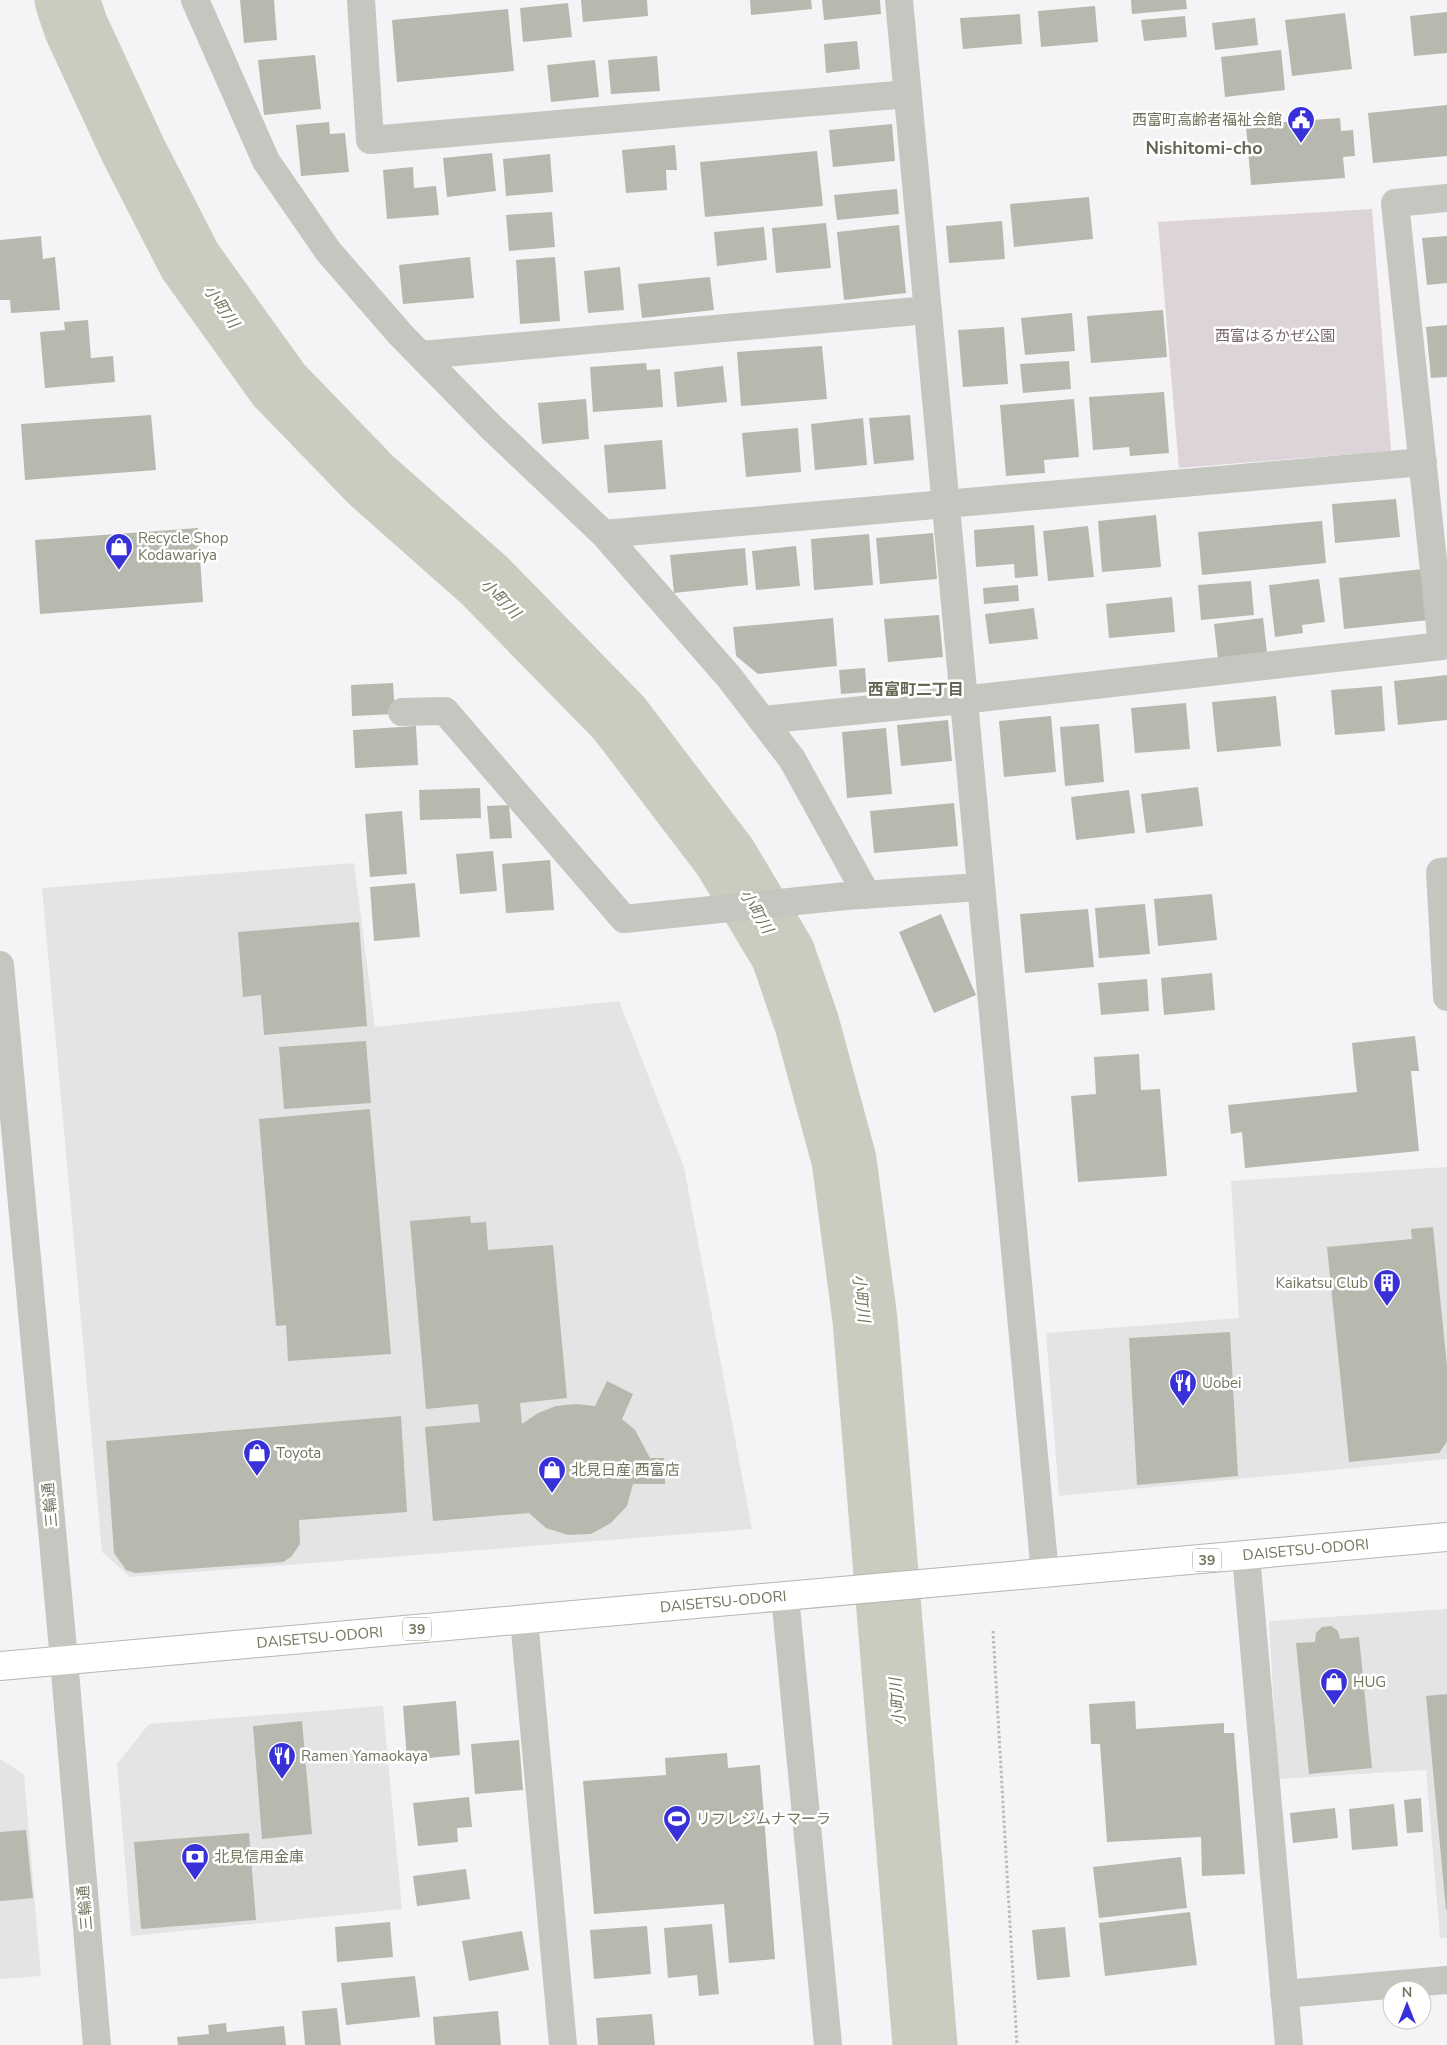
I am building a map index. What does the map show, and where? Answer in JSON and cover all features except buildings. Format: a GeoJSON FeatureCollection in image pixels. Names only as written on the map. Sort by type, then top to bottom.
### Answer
{"type":"FeatureCollection","features":[{"type":"Feature","properties":{"kind":"highway","name":"DAISETSU-ODORI"},"geometry":{"type":"LineString","coordinates":[[0,1666],[1447,1537]]}},
{"type":"Feature","properties":{"kind":"street"},"geometry":{"type":"LineString","coordinates":[[195,0],[266,161],[328,251],[421,355],[491,427],[604,534],[729,677],[792,760],[856,896]]}},
{"type":"Feature","properties":{"kind":"street"},"geometry":{"type":"LineString","coordinates":[[361,0],[370,140],[908,94]]}},
{"type":"Feature","properties":{"kind":"street"},"geometry":{"type":"LineString","coordinates":[[899,0],[1044,1574]]}},
{"type":"Feature","properties":{"kind":"street"},"geometry":{"type":"LineString","coordinates":[[762,720],[962,700],[1442,646],[1395,204],[1447,198]]}},
{"type":"Feature","properties":{"kind":"street"},"geometry":{"type":"LineString","coordinates":[[421,355],[928,310]]}},
{"type":"Feature","properties":{"kind":"street"},"geometry":{"type":"LineString","coordinates":[[604,534],[946,502],[1423,462]]}},
{"type":"Feature","properties":{"kind":"street"},"geometry":{"type":"LineString","coordinates":[[402,712],[445,712],[624,919],[856,896],[980,887]]}},
{"type":"Feature","properties":{"kind":"street"},"geometry":{"type":"LineString","coordinates":[[1447,871],[1440,872],[1447,997]]}},
{"type":"Feature","properties":{"kind":"street","name":"三輪通"},"geometry":{"type":"LineString","coordinates":[[0,965],[64,1660],[97,2045]]}},
{"type":"Feature","properties":{"kind":"street"},"geometry":{"type":"LineString","coordinates":[[1246,1556],[1288,2045]]}},
{"type":"Feature","properties":{"kind":"street"},"geometry":{"type":"LineString","coordinates":[[785,1596],[828,2045]]}},
{"type":"Feature","properties":{"kind":"street"},"geometry":{"type":"LineString","coordinates":[[524,1619],[563,2045]]}},
{"type":"Feature","properties":{"kind":"street"},"geometry":{"type":"LineString","coordinates":[[1284,1994],[1447,1980]]}},
{"type":"Feature","properties":{"kind":"path"},"geometry":{"type":"LineString","coordinates":[[993,1631],[1017,2045]]}},
{"type":"Feature","properties":{"kind":"shaded area"},"geometry":{"type":"Polygon","coordinates":[[[354,863],[375,1027],[619,1001],[684,1167],[752,1529],[130,1577],[102,1552],[42,888],[354,863]]]}},
{"type":"Feature","properties":{"kind":"shaded area"},"geometry":{"type":"Polygon","coordinates":[[[1447,1167],[1447,1459],[1059,1496],[1046,1333],[1239,1318],[1231,1181],[1447,1167]]]}},
{"type":"Feature","properties":{"kind":"shaded area"},"geometry":{"type":"Polygon","coordinates":[[[1447,1609],[1447,1938],[1440,1938],[1426,1770],[1278,1779],[1269,1621],[1447,1609]]]}},
{"type":"Feature","properties":{"kind":"shaded area"},"geometry":{"type":"Polygon","coordinates":[[[383,1706],[402,1909],[131,1936],[117,1764],[149,1724],[383,1706]]]}},
{"type":"Feature","properties":{"kind":"shaded area"},"geometry":{"type":"Polygon","coordinates":[[[0,1759],[24,1774],[41,1976],[0,1979],[0,1759]]]}},
{"type":"Feature","properties":{"kind":"green space","name":"西富はるかぜ公園"},"geometry":{"type":"Polygon","coordinates":[[[1372,209],[1391,451],[1179,468],[1158,222],[1372,209]]]}},
{"type":"Feature","properties":{"kind":"waterway","name":"小町川"},"geometry":{"type":"LineString","coordinates":[[67,0],[76,27],[133,150],[190,261],[279,385],[371,480],[485,581],[619,718],[725,857],[783,954],[807,1024],[844,1160],[865,1320],[925,2045]]}},
{"type":"Feature","properties":{"kind":"place","name":"西富町高齢者福祉会館"},"geometry":{"type":"Point","coordinates":[1301,144]}},
{"type":"Feature","properties":{"kind":"place","name":"Recycle Shop Kodawariya"},"geometry":{"type":"Point","coordinates":[119,571]}},
{"type":"Feature","properties":{"kind":"place","name":"Kaikatsu Club"},"geometry":{"type":"Point","coordinates":[1387,1307]}},
{"type":"Feature","properties":{"kind":"place","name":"Uobei"},"geometry":{"type":"Point","coordinates":[1183,1407]}},
{"type":"Feature","properties":{"kind":"place","name":"Toyota"},"geometry":{"type":"Point","coordinates":[257,1477]}},
{"type":"Feature","properties":{"kind":"place","name":"北見日産 西富店"},"geometry":{"type":"Point","coordinates":[552,1494]}},
{"type":"Feature","properties":{"kind":"place","name":"HUG"},"geometry":{"type":"Point","coordinates":[1334,1706]}},
{"type":"Feature","properties":{"kind":"place","name":"Ramen Yamaokaya"},"geometry":{"type":"Point","coordinates":[282,1780]}},
{"type":"Feature","properties":{"kind":"place","name":"リフレジムナマーラ"},"geometry":{"type":"Point","coordinates":[677,1843]}},
{"type":"Feature","properties":{"kind":"place","name":"北見信用金庫"},"geometry":{"type":"Point","coordinates":[195,1881]}},
{"type":"Feature","properties":{"kind":"district","name":"Nishitomi-cho"},"geometry":{"type":"Point","coordinates":[1204,148]}},
{"type":"Feature","properties":{"kind":"district","name":"西富町二丁目"},"geometry":{"type":"Point","coordinates":[916,689]}}]}
